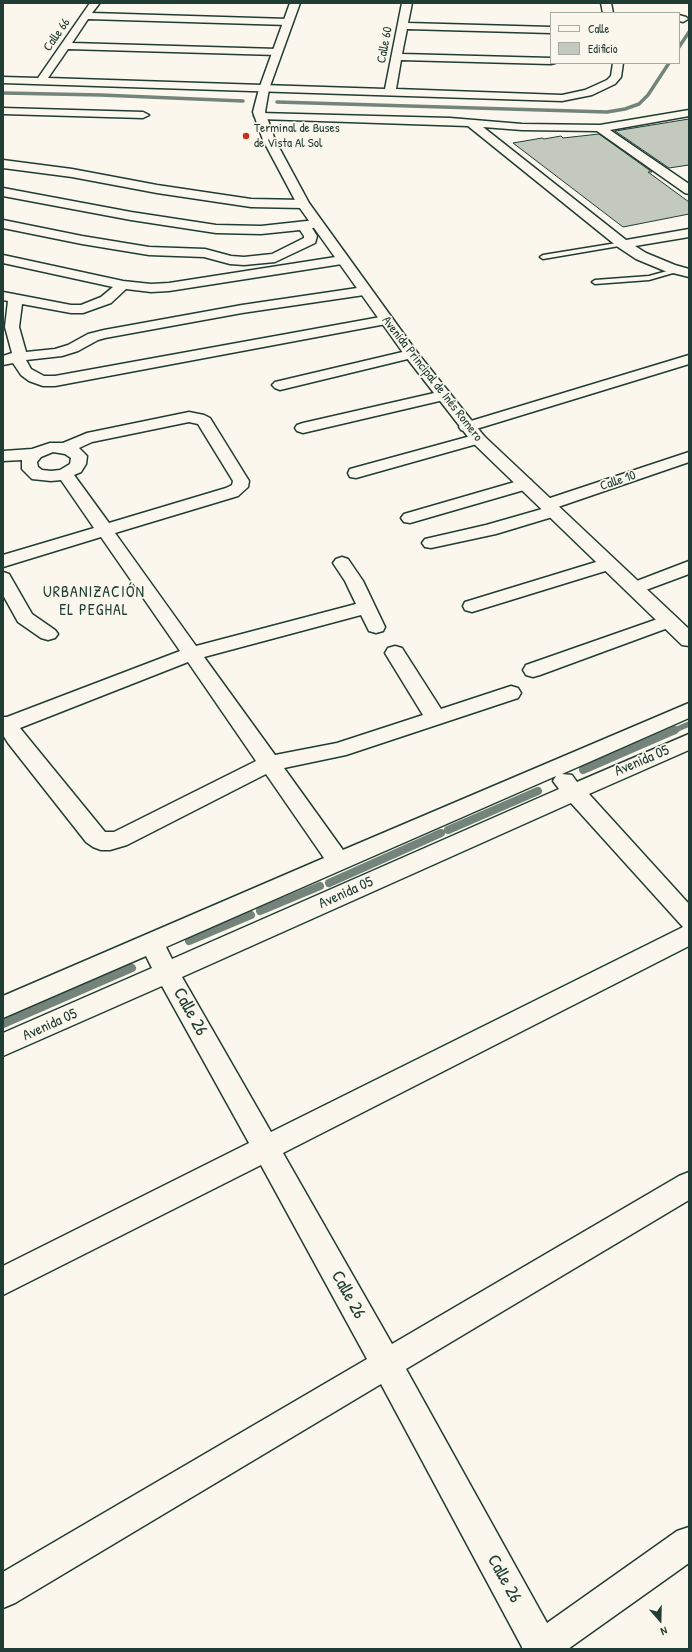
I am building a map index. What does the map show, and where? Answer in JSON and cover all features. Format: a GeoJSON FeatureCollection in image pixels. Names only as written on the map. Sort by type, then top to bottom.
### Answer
{"type":"FeatureCollection","features":[{"type":"Feature","properties":{"kind":"street","name":"Calle 66"},"geometry":{"type":"LineString","coordinates":[[40,82],[95,3]]}},
{"type":"Feature","properties":{"kind":"street"},"geometry":{"type":"LineString","coordinates":[[295,3],[264,89],[260,114],[471,123],[522,127],[600,128],[689,113]]}},
{"type":"Feature","properties":{"kind":"street","name":"Calle 60"},"geometry":{"type":"LineString","coordinates":[[390,93],[407,3]]}},
{"type":"Feature","properties":{"kind":"street"},"geometry":{"type":"LineString","coordinates":[[86,16],[288,22]]}},
{"type":"Feature","properties":{"kind":"street"},"geometry":{"type":"LineString","coordinates":[[403,26],[550,30]]}},
{"type":"Feature","properties":{"kind":"street"},"geometry":{"type":"LineString","coordinates":[[66,46],[277,52]]}},
{"type":"Feature","properties":{"kind":"street"},"geometry":{"type":"LineString","coordinates":[[397,57],[550,61]]}},
{"type":"Feature","properties":{"kind":"street"},"geometry":{"type":"LineString","coordinates":[[3,80],[562,98],[588,93],[611,82],[616,77],[618,64]]}},
{"type":"Feature","properties":{"kind":"street"},"geometry":{"type":"LineString","coordinates":[[3,111],[143,115]]}},
{"type":"Feature","properties":{"kind":"street","name":"Avenida Principal de Inés Romero"},"geometry":{"type":"LineString","coordinates":[[260,114],[269,140],[303,204],[310,224],[342,260],[467,427],[689,640]]}},
{"type":"Feature","properties":{"kind":"street"},"geometry":{"type":"LineString","coordinates":[[471,123],[623,244],[641,256],[684,272]]}},
{"type":"Feature","properties":{"kind":"street"},"geometry":{"type":"LineString","coordinates":[[600,128],[689,190]]}},
{"type":"Feature","properties":{"kind":"street"},"geometry":{"type":"LineString","coordinates":[[3,164],[72,173],[157,190],[251,203],[303,204]]}},
{"type":"Feature","properties":{"kind":"street"},"geometry":{"type":"LineString","coordinates":[[3,192],[131,216],[216,229],[261,230],[310,224],[311,236],[310,240],[275,258],[244,261],[230,260],[205,253],[149,251],[6,227]]}},
{"type":"Feature","properties":{"kind":"street"},"geometry":{"type":"LineString","coordinates":[[38,209],[50,200]]}},
{"type":"Feature","properties":{"kind":"street"},"geometry":{"type":"LineString","coordinates":[[6,227],[25,217]]}},
{"type":"Feature","properties":{"kind":"street"},"geometry":{"type":"LineString","coordinates":[[623,244],[689,233]]}},
{"type":"Feature","properties":{"kind":"street"},"geometry":{"type":"LineString","coordinates":[[3,259],[143,288],[169,287],[342,260]]}},
{"type":"Feature","properties":{"kind":"street"},"geometry":{"type":"LineString","coordinates":[[10,359],[19,353],[12,327],[9,298],[71,309],[83,309],[106,300],[123,285]]}},
{"type":"Feature","properties":{"kind":"street"},"geometry":{"type":"LineString","coordinates":[[10,359],[57,353],[73,348],[93,337],[104,334],[242,309],[364,290]]}},
{"type":"Feature","properties":{"kind":"street"},"geometry":{"type":"LineString","coordinates":[[10,359],[34,378],[43,381],[55,381],[386,320]]}},
{"type":"Feature","properties":{"kind":"street"},"geometry":{"type":"LineString","coordinates":[[280,385],[411,354]]}},
{"type":"Feature","properties":{"kind":"street"},"geometry":{"type":"LineString","coordinates":[[467,427],[689,359]]}},
{"type":"Feature","properties":{"kind":"street"},"geometry":{"type":"LineString","coordinates":[[303,428],[443,396]]}},
{"type":"Feature","properties":{"kind":"street"},"geometry":{"type":"LineString","coordinates":[[3,456],[35,454],[50,448],[66,448],[87,438],[190,418],[198,418],[204,421],[241,481],[240,487],[232,492],[104,531],[4,557]]}},
{"type":"Feature","properties":{"kind":"street"},"geometry":{"type":"LineString","coordinates":[[356,473],[478,439]]}},
{"type":"Feature","properties":{"kind":"street"},"geometry":{"type":"LineString","coordinates":[[35,454],[31,457],[28,465],[33,472],[51,476],[65,474],[75,468],[80,460],[76,453],[66,448]]}},
{"type":"Feature","properties":{"kind":"street","name":"Calle 10"},"geometry":{"type":"LineString","coordinates":[[431,542],[490,530],[689,457]]}},
{"type":"Feature","properties":{"kind":"street"},"geometry":{"type":"LineString","coordinates":[[65,474],[190,654],[338,861]]}},
{"type":"Feature","properties":{"kind":"street"},"geometry":{"type":"LineString","coordinates":[[410,518],[525,484]]}},
{"type":"Feature","properties":{"kind":"street"},"geometry":{"type":"LineString","coordinates":[[342,563],[367,607],[376,627]]}},
{"type":"Feature","properties":{"kind":"street"},"geometry":{"type":"LineString","coordinates":[[472,606],[609,564]]}},
{"type":"Feature","properties":{"kind":"street"},"geometry":{"type":"LineString","coordinates":[[635,588],[689,567]]}},
{"type":"Feature","properties":{"kind":"street"},"geometry":{"type":"LineString","coordinates":[[3,578],[25,618],[48,634]]}},
{"type":"Feature","properties":{"kind":"street"},"geometry":{"type":"LineString","coordinates":[[367,607],[190,654],[6,725],[94,836],[101,841],[110,841],[119,839],[268,764],[339,750],[512,693]]}},
{"type":"Feature","properties":{"kind":"street"},"geometry":{"type":"LineString","coordinates":[[533,670],[669,621]]}},
{"type":"Feature","properties":{"kind":"street"},"geometry":{"type":"LineString","coordinates":[[395,653],[436,718]]}},
{"type":"Feature","properties":{"kind":"street","name":"Avenida 05"},"geometry":{"type":"LineString","coordinates":[[3,1007],[552,768],[689,710]]}},
{"type":"Feature","properties":{"kind":"street","name":"Avenida 05"},"geometry":{"type":"LineString","coordinates":[[3,1045],[689,741]]}},
{"type":"Feature","properties":{"kind":"street"},"geometry":{"type":"LineString","coordinates":[[552,768],[572,792],[689,920]]}},
{"type":"Feature","properties":{"kind":"street"},"geometry":{"type":"LineString","coordinates":[[3,1281],[266,1147],[689,935]]}},
{"type":"Feature","properties":{"kind":"street","name":"Calle 26"},"geometry":{"type":"LineString","coordinates":[[151,943],[386,1363],[541,1648]]}},
{"type":"Feature","properties":{"kind":"street"},"geometry":{"type":"LineString","coordinates":[[3,1591],[689,1185]]}},
{"type":"Feature","properties":{"kind":"street"},"geometry":{"type":"LineString","coordinates":[[541,1648],[689,1543]]}},
{"type":"Feature","properties":{"kind":"lane"},"geometry":{"type":"LineString","coordinates":[[543,257],[623,244]]}},
{"type":"Feature","properties":{"kind":"lane"},"geometry":{"type":"LineString","coordinates":[[594,282],[649,278],[684,272]]}},
{"type":"Feature","properties":{"kind":"building"},"geometry":{"type":"Polygon","coordinates":[[[689,119],[689,165],[669,168],[615,131],[689,119]]]}},
{"type":"Feature","properties":{"kind":"building"},"geometry":{"type":"Polygon","coordinates":[[[599,134],[652,172],[648,172],[689,202],[689,214],[623,227],[513,143],[561,136],[563,138],[599,134]]]}},
{"type":"Feature","properties":{"kind":"waterway"},"geometry":{"type":"LineString","coordinates":[[680,46],[689,32]]}},
{"type":"Feature","properties":{"kind":"waterway"},"geometry":{"type":"LineString","coordinates":[[277,102],[607,112],[625,109],[639,104],[648,95],[668,64]]}},
{"type":"Feature","properties":{"kind":"waterway"},"geometry":{"type":"LineString","coordinates":[[3,93],[101,95],[243,101]]}},
{"type":"Feature","properties":{"kind":"waterway"},"geometry":{"type":"LineString","coordinates":[[673,731],[689,724]]}},
{"type":"Feature","properties":{"kind":"waterway"},"geometry":{"type":"LineString","coordinates":[[583,770],[675,730]]}},
{"type":"Feature","properties":{"kind":"waterway"},"geometry":{"type":"LineString","coordinates":[[448,830],[538,791]]}},
{"type":"Feature","properties":{"kind":"waterway"},"geometry":{"type":"LineString","coordinates":[[329,883],[441,833]]}},
{"type":"Feature","properties":{"kind":"waterway"},"geometry":{"type":"LineString","coordinates":[[260,911],[320,886]]}},
{"type":"Feature","properties":{"kind":"waterway"},"geometry":{"type":"LineString","coordinates":[[189,941],[251,915]]}},
{"type":"Feature","properties":{"kind":"waterway"},"geometry":{"type":"LineString","coordinates":[[3,1024],[132,968]]}},
{"type":"Feature","properties":{"kind":"place","name":"Terminal de Buses de Vista Al Sol"},"geometry":{"type":"Point","coordinates":[246,136]}},
{"type":"Feature","properties":{"kind":"district","name":"URBANIZACIÓN EL PEGHAL"},"geometry":{"type":"Point","coordinates":[94,602]}}]}
